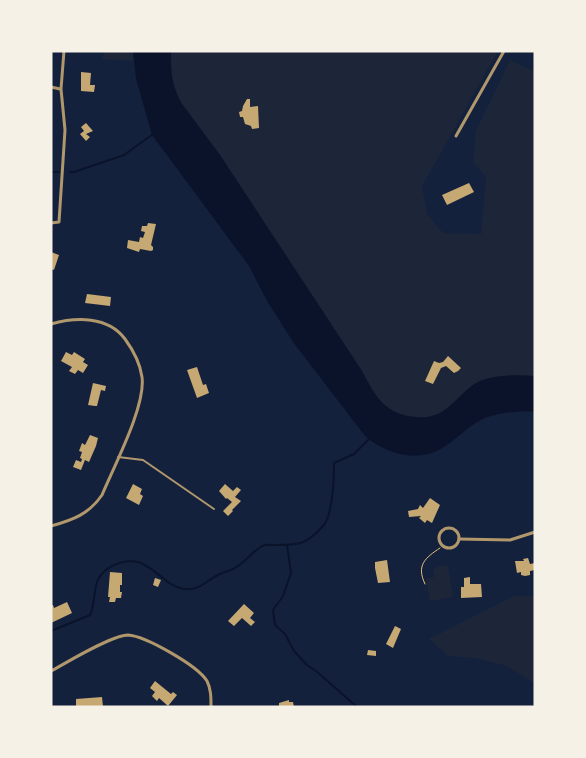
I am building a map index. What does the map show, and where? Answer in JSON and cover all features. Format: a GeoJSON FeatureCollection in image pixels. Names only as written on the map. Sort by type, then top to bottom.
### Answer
{"type":"FeatureCollection","features":[{"type":"Feature","properties":{"kind":"street"},"geometry":{"type":"LineString","coordinates":[[51,224],[59,222],[65,130],[61,89],[64,51]]}},
{"type":"Feature","properties":{"kind":"street"},"geometry":{"type":"LineString","coordinates":[[456,136],[504,51]]}},
{"type":"Feature","properties":{"kind":"street"},"geometry":{"type":"LineString","coordinates":[[51,87],[61,89]]}},
{"type":"Feature","properties":{"kind":"street"},"geometry":{"type":"LineString","coordinates":[[51,324],[75,319],[92,320],[107,324],[121,333],[138,360],[142,376],[142,394],[137,410],[102,495],[95,506],[84,513],[68,522],[51,526]]}},
{"type":"Feature","properties":{"kind":"street"},"geometry":{"type":"LineString","coordinates":[[450,528],[456,531],[459,539],[456,546],[447,548],[442,545],[439,538],[444,530],[450,528]]}},
{"type":"Feature","properties":{"kind":"street"},"geometry":{"type":"LineString","coordinates":[[459,539],[510,540],[535,532]]}},
{"type":"Feature","properties":{"kind":"street"},"geometry":{"type":"LineString","coordinates":[[51,671],[115,638],[127,635],[147,641],[181,659],[198,672],[206,679],[210,689],[211,707]]}},
{"type":"Feature","properties":{"kind":"lane"},"geometry":{"type":"LineString","coordinates":[[118,457],[143,460],[214,509]]}},
{"type":"Feature","properties":{"kind":"path"},"geometry":{"type":"LineString","coordinates":[[425,584],[421,572],[422,565],[427,557],[440,548]]}},
{"type":"Feature","properties":{"kind":"shaded area"},"geometry":{"type":"Polygon","coordinates":[[[105,51],[133,51],[133,61],[102,59],[105,51]]]}},
{"type":"Feature","properties":{"kind":"shaded area"},"geometry":{"type":"Polygon","coordinates":[[[133,51],[171,51],[172,78],[182,104],[220,155],[382,403],[406,415],[429,417],[443,411],[469,388],[485,379],[513,375],[535,376],[535,412],[522,411],[486,418],[471,426],[444,447],[424,455],[413,456],[392,452],[365,436],[293,342],[267,301],[249,266],[152,135],[136,79],[133,51]]]}},
{"type":"Feature","properties":{"kind":"shaded area"},"geometry":{"type":"Polygon","coordinates":[[[171,51],[498,51],[422,186],[427,214],[443,233],[481,234],[486,177],[473,162],[476,131],[510,60],[535,72],[535,376],[506,376],[485,379],[469,388],[443,411],[429,417],[406,415],[382,403],[220,155],[180,101],[172,77],[171,51]]]}},
{"type":"Feature","properties":{"kind":"shaded area"},"geometry":{"type":"Polygon","coordinates":[[[439,566],[448,566],[453,597],[430,601],[426,578],[434,577],[433,570],[439,566]]]}},
{"type":"Feature","properties":{"kind":"shaded area"},"geometry":{"type":"Polygon","coordinates":[[[514,596],[535,596],[535,687],[534,683],[507,666],[476,658],[448,656],[429,639],[514,596]]]}},
{"type":"Feature","properties":{"kind":"building"},"geometry":{"type":"Polygon","coordinates":[[[81,72],[91,73],[90,85],[95,85],[94,92],[81,91],[81,72]]]}},
{"type":"Feature","properties":{"kind":"building"},"geometry":{"type":"Polygon","coordinates":[[[247,99],[250,99],[250,107],[258,106],[259,128],[252,129],[251,126],[245,124],[243,117],[240,117],[239,112],[242,111],[247,99]]]}},
{"type":"Feature","properties":{"kind":"building"},"geometry":{"type":"Polygon","coordinates":[[[86,123],[93,131],[86,134],[90,137],[86,141],[80,134],[84,131],[81,127],[86,123]]]}},
{"type":"Feature","properties":{"kind":"building"},"geometry":{"type":"Polygon","coordinates":[[[469,183],[474,192],[447,205],[442,195],[469,183]]]}},
{"type":"Feature","properties":{"kind":"building"},"geometry":{"type":"Polygon","coordinates":[[[148,223],[156,224],[151,245],[153,250],[140,249],[139,252],[127,248],[128,240],[139,242],[140,237],[143,238],[145,232],[141,231],[142,226],[147,226],[148,223]]]}},
{"type":"Feature","properties":{"kind":"building"},"geometry":{"type":"Polygon","coordinates":[[[51,252],[59,255],[54,270],[51,269],[51,252]]]}},
{"type":"Feature","properties":{"kind":"building"},"geometry":{"type":"Polygon","coordinates":[[[87,294],[111,297],[110,306],[85,303],[87,294]]]}},
{"type":"Feature","properties":{"kind":"building"},"geometry":{"type":"Polygon","coordinates":[[[66,352],[72,355],[74,352],[85,359],[83,362],[88,365],[83,373],[78,370],[75,374],[69,371],[72,367],[61,361],[66,352]]]}},
{"type":"Feature","properties":{"kind":"building"},"geometry":{"type":"Polygon","coordinates":[[[448,356],[461,368],[454,373],[446,366],[441,368],[433,384],[425,381],[434,361],[443,362],[448,356]]]}},
{"type":"Feature","properties":{"kind":"building"},"geometry":{"type":"Polygon","coordinates":[[[197,367],[203,385],[206,384],[209,393],[197,398],[187,370],[197,367]]]}},
{"type":"Feature","properties":{"kind":"building"},"geometry":{"type":"Polygon","coordinates":[[[93,383],[106,386],[105,391],[101,390],[97,406],[88,405],[93,383]]]}},
{"type":"Feature","properties":{"kind":"building"},"geometry":{"type":"Polygon","coordinates":[[[90,435],[98,438],[89,462],[85,460],[81,470],[73,467],[76,460],[81,462],[82,452],[79,451],[82,443],[85,445],[90,435]]]}},
{"type":"Feature","properties":{"kind":"building"},"geometry":{"type":"Polygon","coordinates":[[[133,484],[142,489],[140,494],[143,496],[139,505],[126,498],[133,484]]]}},
{"type":"Feature","properties":{"kind":"building"},"geometry":{"type":"Polygon","coordinates":[[[225,484],[233,491],[237,487],[241,490],[235,497],[241,501],[228,516],[223,511],[232,502],[226,499],[219,491],[225,484]]]}},
{"type":"Feature","properties":{"kind":"building"},"geometry":{"type":"Polygon","coordinates":[[[430,498],[440,505],[432,523],[427,520],[425,523],[419,518],[421,516],[409,517],[408,511],[418,509],[420,505],[423,508],[430,498]]]}},
{"type":"Feature","properties":{"kind":"building"},"geometry":{"type":"Polygon","coordinates":[[[528,558],[530,564],[535,563],[535,570],[530,571],[530,575],[525,576],[521,575],[521,572],[517,573],[515,561],[524,561],[523,559],[528,558]]]}},
{"type":"Feature","properties":{"kind":"building"},"geometry":{"type":"Polygon","coordinates":[[[387,560],[390,582],[378,583],[375,562],[387,560]]]}},
{"type":"Feature","properties":{"kind":"building"},"geometry":{"type":"Polygon","coordinates":[[[110,572],[122,573],[122,585],[120,585],[121,598],[116,598],[115,602],[109,602],[110,597],[108,597],[110,572]]]}},
{"type":"Feature","properties":{"kind":"building"},"geometry":{"type":"Polygon","coordinates":[[[470,577],[470,584],[481,584],[482,597],[461,598],[461,587],[464,587],[464,578],[470,577]]]}},
{"type":"Feature","properties":{"kind":"building"},"geometry":{"type":"Polygon","coordinates":[[[155,578],[161,580],[158,587],[153,585],[155,578]]]}},
{"type":"Feature","properties":{"kind":"building"},"geometry":{"type":"Polygon","coordinates":[[[67,602],[72,613],[51,623],[51,605],[54,608],[67,602]]]}},
{"type":"Feature","properties":{"kind":"building"},"geometry":{"type":"Polygon","coordinates":[[[244,604],[254,613],[250,618],[255,622],[251,626],[242,618],[234,626],[228,621],[244,604]]]}},
{"type":"Feature","properties":{"kind":"building"},"geometry":{"type":"Polygon","coordinates":[[[395,626],[401,629],[393,648],[386,644],[395,626]]]}},
{"type":"Feature","properties":{"kind":"building"},"geometry":{"type":"Polygon","coordinates":[[[368,650],[376,651],[376,656],[367,655],[368,650]]]}},
{"type":"Feature","properties":{"kind":"building"},"geometry":{"type":"Polygon","coordinates":[[[155,681],[171,694],[173,692],[177,695],[168,706],[159,698],[157,701],[152,696],[155,692],[150,688],[155,681]]]}},
{"type":"Feature","properties":{"kind":"building"},"geometry":{"type":"Polygon","coordinates":[[[102,697],[103,707],[76,707],[76,699],[102,697]]]}},
{"type":"Feature","properties":{"kind":"building"},"geometry":{"type":"Polygon","coordinates":[[[289,700],[289,702],[293,702],[294,707],[279,707],[279,703],[289,700]]]}},
{"type":"Feature","properties":{"kind":"waterway"},"geometry":{"type":"LineString","coordinates":[[70,172],[124,155],[153,134]]}},
{"type":"Feature","properties":{"kind":"waterway"},"geometry":{"type":"LineString","coordinates":[[51,172],[59,172]]}},
{"type":"Feature","properties":{"kind":"waterway"},"geometry":{"type":"LineString","coordinates":[[51,631],[90,615],[97,582],[100,576],[112,566],[135,561],[144,564],[175,586],[189,589],[198,587],[220,574],[235,568],[262,546],[292,545],[312,537],[323,526],[329,513],[334,463],[354,454],[369,439]]}},
{"type":"Feature","properties":{"kind":"waterway"},"geometry":{"type":"LineString","coordinates":[[287,545],[291,573],[283,596],[273,610],[275,625],[285,634],[294,651],[307,665],[357,707]]}}]}
